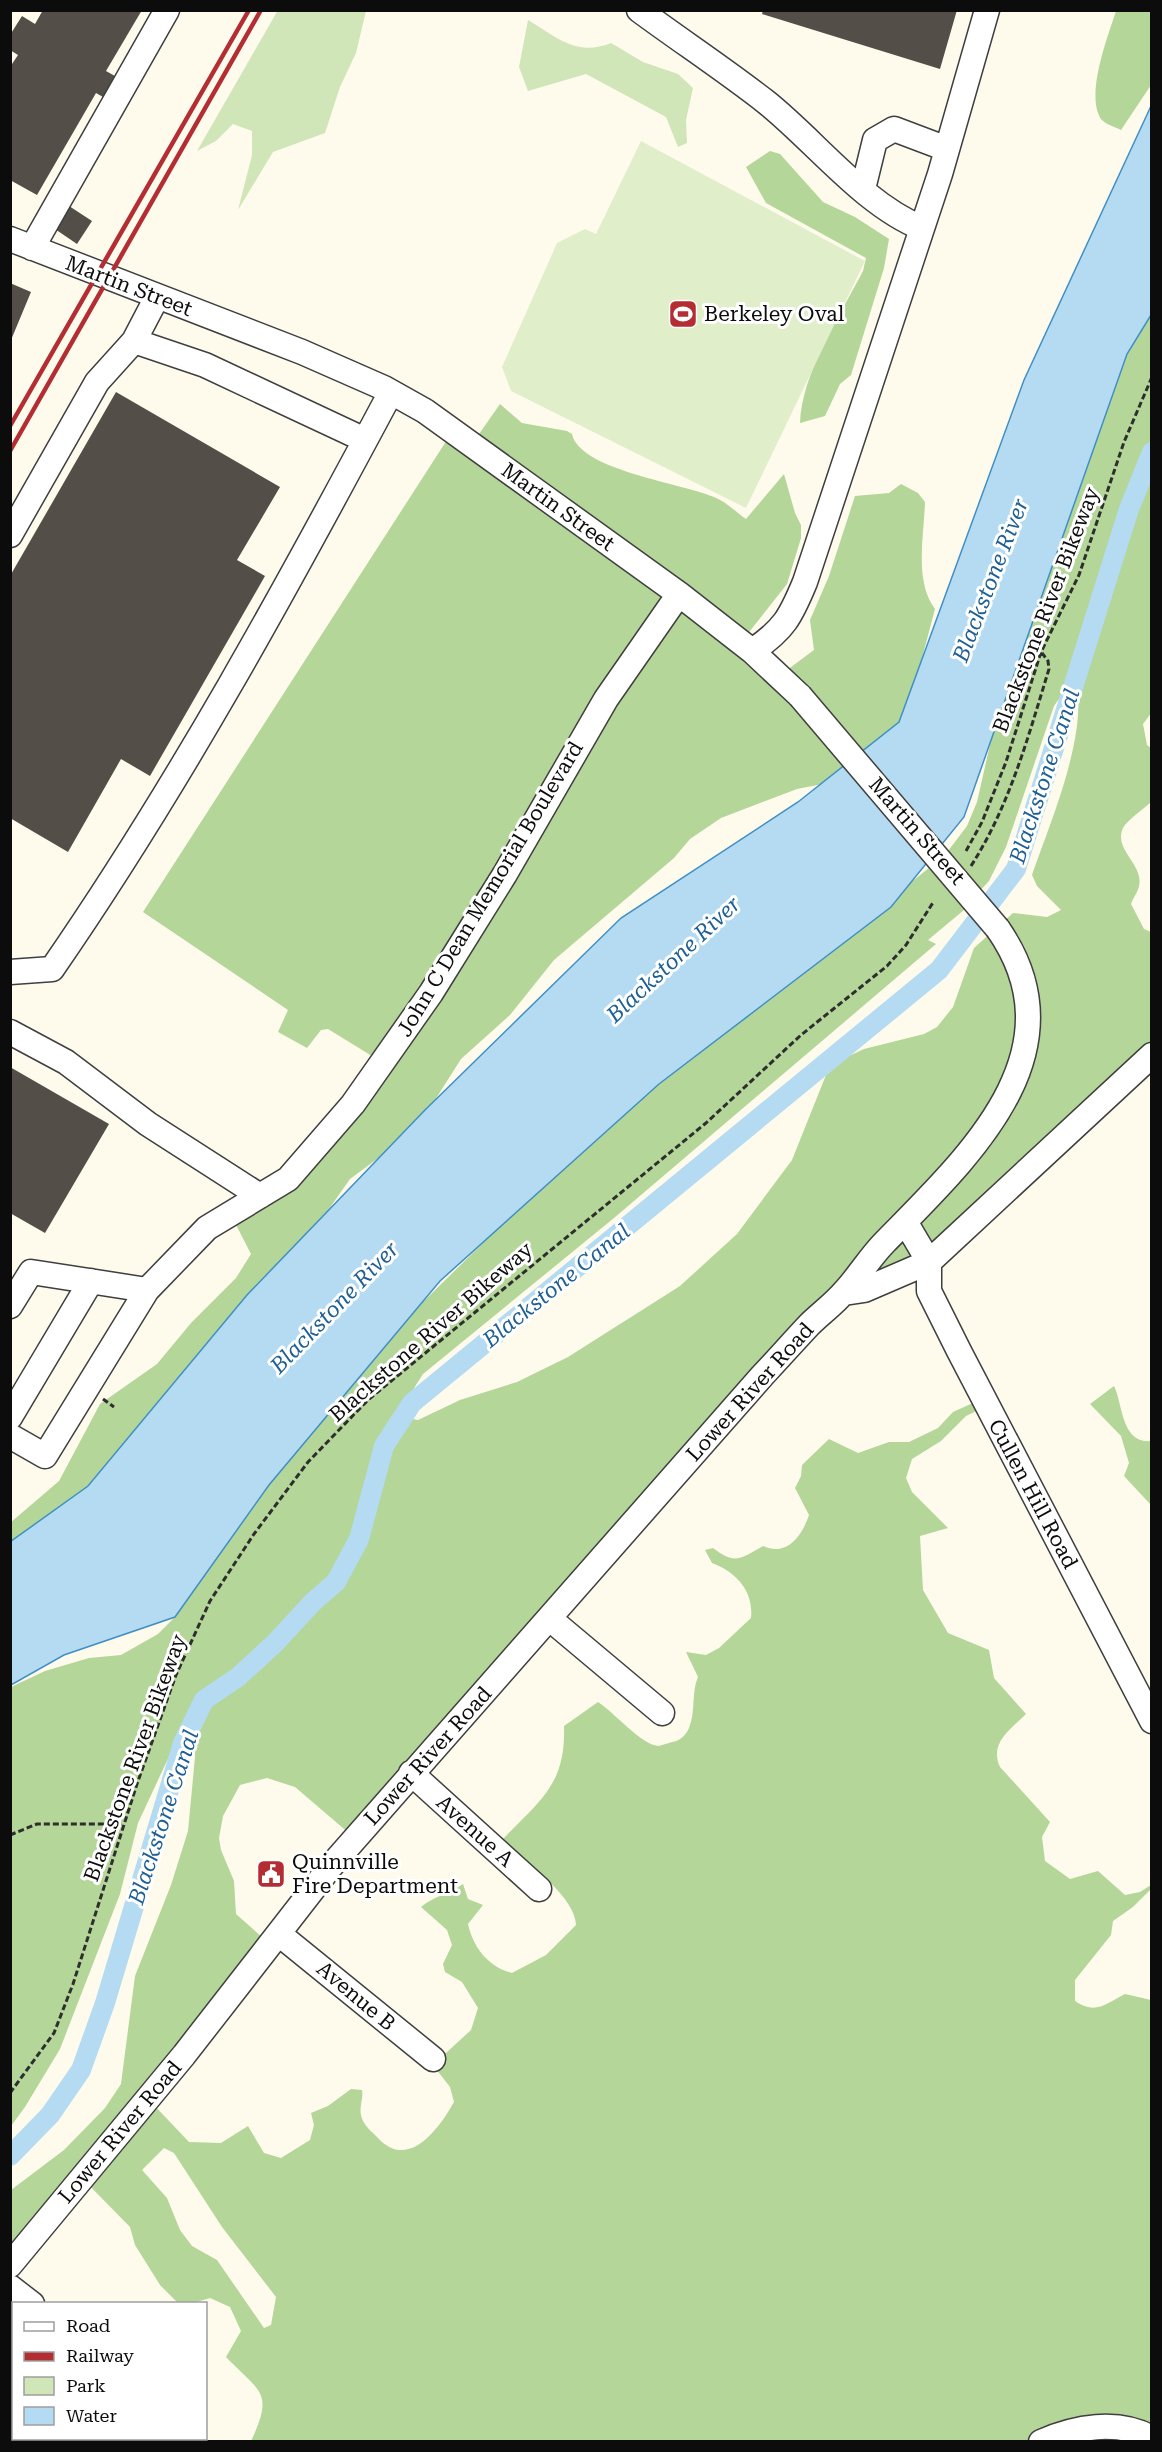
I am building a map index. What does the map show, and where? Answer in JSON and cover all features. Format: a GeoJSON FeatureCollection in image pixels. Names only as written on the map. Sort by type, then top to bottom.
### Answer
{"type":"FeatureCollection","features":[{"type":"Feature","properties":{"kind":"street"},"geometry":{"type":"LineString","coordinates":[[21,244],[167,10]]}},
{"type":"Feature","properties":{"kind":"street"},"geometry":{"type":"LineString","coordinates":[[639,10],[766,103],[863,189],[906,221],[922,228]]}},
{"type":"Feature","properties":{"kind":"street"},"geometry":{"type":"LineString","coordinates":[[752,651],[774,637],[791,616],[922,228],[987,10]]}},
{"type":"Feature","properties":{"kind":"street"},"geometry":{"type":"LineString","coordinates":[[863,189],[875,140],[894,129],[947,149]]}},
{"type":"Feature","properties":{"kind":"street","name":"Martin Street"},"geometry":{"type":"LineString","coordinates":[[21,244],[302,352],[390,392],[425,411],[679,594],[752,651],[800,696],[999,929]]}},
{"type":"Feature","properties":{"kind":"street"},"geometry":{"type":"LineString","coordinates":[[10,535],[98,382],[134,342],[157,297]]}},
{"type":"Feature","properties":{"kind":"street"},"geometry":{"type":"LineString","coordinates":[[134,342],[205,365],[365,440]]}},
{"type":"Feature","properties":{"kind":"street"},"geometry":{"type":"LineString","coordinates":[[10,972],[52,969],[109,887],[222,701],[390,392]]}},
{"type":"Feature","properties":{"kind":"street","name":"John C Dean Memorial Boulevard"},"geometry":{"type":"LineString","coordinates":[[10,1436],[45,1456],[147,1290],[207,1228],[288,1179],[353,1104],[400,1039],[505,874],[606,699],[679,594]]}},
{"type":"Feature","properties":{"kind":"street","name":"Lower River Road"},"geometry":{"type":"LineString","coordinates":[[10,2265],[184,2055],[331,1866],[411,1773],[550,1619],[762,1376],[809,1324],[844,1293],[884,1243],[906,1223],[974,1149],[1009,1092],[1026,1044],[1028,1029],[1022,973],[999,929]]}},
{"type":"Feature","properties":{"kind":"street"},"geometry":{"type":"LineString","coordinates":[[10,1032],[66,1062],[148,1124],[260,1196]]}},
{"type":"Feature","properties":{"kind":"street","name":"Lower River Road"},"geometry":{"type":"LineString","coordinates":[[844,1293],[864,1290],[929,1263],[1150,1058]]}},
{"type":"Feature","properties":{"kind":"street"},"geometry":{"type":"LineString","coordinates":[[906,1223],[929,1263]]}},
{"type":"Feature","properties":{"kind":"street","name":"Cullen Hill Road"},"geometry":{"type":"LineString","coordinates":[[929,1263],[929,1291],[1152,1721]]}},
{"type":"Feature","properties":{"kind":"street"},"geometry":{"type":"LineString","coordinates":[[10,1306],[31,1272],[147,1290]]}},
{"type":"Feature","properties":{"kind":"street"},"geometry":{"type":"LineString","coordinates":[[10,1417],[92,1281]]}},
{"type":"Feature","properties":{"kind":"street"},"geometry":{"type":"LineString","coordinates":[[550,1619],[662,1713]]}},
{"type":"Feature","properties":{"kind":"street","name":"Avenue A"},"geometry":{"type":"LineString","coordinates":[[411,1773],[539,1889]]}},
{"type":"Feature","properties":{"kind":"street","name":"Avenue B"},"geometry":{"type":"LineString","coordinates":[[279,1934],[433,2059]]}},
{"type":"Feature","properties":{"kind":"street"},"geometry":{"type":"LineString","coordinates":[[10,2287],[29,2302]]}},
{"type":"Feature","properties":{"kind":"street"},"geometry":{"type":"LineString","coordinates":[[1041,2442],[1061,2433],[1094,2427],[1123,2429],[1152,2438]]}},
{"type":"Feature","properties":{"kind":"path","name":"Blackstone River Bikeway"},"geometry":{"type":"LineString","coordinates":[[966,851],[982,822],[1006,762],[1041,652],[1079,575],[1124,442],[1152,377]]}},
{"type":"Feature","properties":{"kind":"path"},"geometry":{"type":"LineString","coordinates":[[960,881],[984,845],[1016,778],[1049,669],[1048,661],[1041,652]]}},
{"type":"Feature","properties":{"kind":"path","name":"Blackstone River Bikeway"},"geometry":{"type":"LineString","coordinates":[[10,2093],[54,2033],[73,1984],[124,1824],[176,1675],[210,1601],[254,1534],[308,1462],[368,1400],[706,1123],[801,1035],[887,966],[906,945],[934,901]]}},
{"type":"Feature","properties":{"kind":"path"},"geometry":{"type":"LineString","coordinates":[[10,1835],[36,1824],[124,1824]]}},
{"type":"Feature","properties":{"kind":"green space"},"geometry":{"type":"Polygon","coordinates":[[[278,10],[366,11],[356,53],[340,87],[325,133],[273,152],[238,210],[252,155],[252,131],[233,124],[216,141],[197,151],[278,10]]]}},
{"type":"Feature","properties":{"kind":"green space"},"geometry":{"type":"Polygon","coordinates":[[[1116,11],[1152,11],[1151,85],[1121,130],[1101,119],[1095,96],[1100,65],[1116,11]]]}},
{"type":"Feature","properties":{"kind":"green space"},"geometry":{"type":"Polygon","coordinates":[[[528,20],[567,43],[587,48],[611,43],[643,62],[678,74],[693,88],[686,120],[687,143],[678,147],[666,117],[586,74],[528,91],[519,67],[528,20]]]}},
{"type":"Feature","properties":{"kind":"green space","name":"Berkeley Oval"},"geometry":{"type":"Polygon","coordinates":[[[641,141],[865,261],[746,508],[511,391],[502,367],[557,243],[585,229],[596,234],[641,141]]]}},
{"type":"Feature","properties":{"kind":"green space"},"geometry":{"type":"Polygon","coordinates":[[[770,151],[780,154],[823,202],[855,217],[889,239],[884,268],[851,375],[840,384],[825,416],[800,423],[807,384],[815,364],[833,325],[863,271],[866,258],[766,203],[746,167],[770,151]]]}},
{"type":"Feature","properties":{"kind":"green space"},"geometry":{"type":"Polygon","coordinates":[[[1151,312],[1152,712],[1143,724],[1147,745],[1151,748],[1151,802],[1125,825],[1121,836],[1125,850],[1139,878],[1138,888],[1131,904],[1144,929],[1151,932],[1151,1048],[921,1258],[854,1289],[357,1840],[295,1787],[267,1778],[240,1785],[223,1816],[219,1838],[221,1850],[234,1881],[236,1914],[271,1945],[150,2101],[189,2142],[221,2143],[248,2126],[264,2153],[281,2158],[310,2140],[314,2125],[311,2113],[328,2106],[351,2089],[362,2090],[361,2116],[378,2138],[389,2147],[400,2150],[411,2148],[422,2142],[440,2124],[454,2102],[450,2087],[429,2060],[432,2052],[446,2053],[471,2030],[478,2008],[462,1982],[445,1972],[443,1964],[452,1945],[447,1930],[421,1907],[463,1884],[468,1899],[483,1905],[468,1924],[474,1941],[489,1961],[512,1973],[546,1955],[576,1925],[574,1914],[559,1891],[504,1844],[503,1839],[548,1790],[561,1763],[564,1726],[598,1702],[636,1735],[652,1745],[659,1746],[682,1737],[688,1731],[691,1722],[698,1677],[686,1652],[706,1655],[719,1648],[751,1618],[750,1599],[742,1584],[729,1572],[712,1563],[705,1550],[713,1548],[727,1557],[738,1558],[763,1546],[779,1549],[792,1543],[798,1537],[809,1515],[795,1488],[801,1476],[802,1465],[829,1439],[858,1453],[889,1442],[909,1442],[938,1428],[953,1412],[986,1397],[989,1405],[966,1416],[941,1441],[912,1459],[906,1478],[912,1492],[948,1528],[920,1536],[923,1590],[948,1633],[989,1650],[994,1678],[1026,1714],[1008,1731],[999,1744],[997,1758],[1000,1767],[1050,1822],[1042,1837],[1045,1861],[1070,1879],[1098,1871],[1125,1895],[1140,1892],[1151,1885],[1151,1889],[1133,1907],[1113,1921],[1111,1935],[1075,1980],[1075,2001],[1095,2008],[1125,1994],[1151,2000],[1151,2441],[251,2441],[262,2412],[262,2402],[255,2386],[226,2357],[241,2331],[230,2307],[210,2298],[196,2302],[177,2302],[160,2285],[135,2245],[130,2227],[82,2178],[11,2263],[11,2190],[64,2150],[105,2108],[121,2084],[135,1976],[171,1885],[188,1831],[195,1757],[185,1736],[173,1748],[138,1823],[120,1894],[60,2049],[11,2126],[11,1687],[45,1671],[89,1658],[121,1655],[158,1634],[177,1615],[209,1552],[364,1355],[427,1298],[672,1057],[899,892],[945,855],[967,826],[977,802],[997,714],[1085,475],[1100,400],[1113,365],[1151,312]],[[1076,685],[1066,689],[1054,706],[1006,847],[989,881],[977,894],[974,893],[964,910],[928,940],[936,944],[614,1218],[423,1374],[404,1404],[408,1418],[418,1420],[460,1400],[517,1382],[568,1357],[680,1286],[737,1234],[792,1160],[830,1065],[864,1049],[924,1034],[937,1027],[953,1007],[974,948],[1013,913],[1047,917],[1061,910],[1037,886],[1032,875],[1065,780],[1077,729],[1076,685]],[[164,2148],[142,2170],[167,2198],[180,2230],[192,2246],[217,2260],[264,2328],[271,2325],[276,2297],[222,2227],[174,2153],[164,2148]]]}},
{"type":"Feature","properties":{"kind":"green space"},"geometry":{"type":"Polygon","coordinates":[[[500,404],[522,423],[567,431],[572,434],[579,447],[593,458],[635,474],[701,492],[716,498],[746,519],[784,474],[795,513],[801,525],[801,538],[787,584],[746,636],[783,673],[814,650],[810,620],[829,576],[855,496],[889,493],[901,484],[918,493],[925,502],[922,572],[928,598],[935,609],[908,711],[865,764],[838,781],[797,789],[721,818],[690,839],[674,858],[554,960],[510,1015],[461,1059],[416,1130],[350,1179],[298,1253],[164,1428],[11,1565],[10,1523],[59,1481],[100,1404],[157,1364],[191,1323],[236,1278],[251,1254],[232,1217],[260,1202],[380,1061],[328,1029],[321,1030],[307,1048],[278,1032],[288,1010],[143,912],[454,429],[477,437],[500,404]]]}},
{"type":"Feature","properties":{"kind":"green space"},"geometry":{"type":"Polygon","coordinates":[[[1114,1386],[1128,1430],[1141,1440],[1151,1441],[1151,1505],[1124,1476],[1129,1463],[1121,1436],[1090,1404],[1114,1386]]]}},
{"type":"Feature","properties":{"kind":"water","name":"Blackstone River"},"geometry":{"type":"Polygon","coordinates":[[[1151,106],[1151,315],[1127,354],[964,817],[891,907],[659,1084],[440,1281],[269,1485],[175,1617],[64,1655],[11,1685],[10,1542],[88,1486],[247,1295],[425,1110],[621,918],[798,802],[899,722],[1024,380],[1151,106]]]}},
{"type":"Feature","properties":{"kind":"building"},"geometry":{"type":"Polygon","coordinates":[[[43,10],[142,10],[106,71],[122,80],[110,101],[96,93],[37,195],[10,180],[10,67],[18,55],[10,50],[10,35],[22,16],[35,24],[43,10]]]}},
{"type":"Feature","properties":{"kind":"building"},"geometry":{"type":"Polygon","coordinates":[[[763,10],[957,10],[940,69],[762,14],[763,10]]]}},
{"type":"Feature","properties":{"kind":"building"},"geometry":{"type":"Polygon","coordinates":[[[66,204],[92,221],[77,244],[52,227],[66,204]]]}},
{"type":"Feature","properties":{"kind":"building"},"geometry":{"type":"Polygon","coordinates":[[[10,283],[31,292],[11,340],[10,340],[10,283]]]}},
{"type":"Feature","properties":{"kind":"building"},"geometry":{"type":"Polygon","coordinates":[[[116,392],[280,487],[237,560],[265,576],[150,776],[121,759],[68,852],[10,818],[10,576],[116,392]]]}},
{"type":"Feature","properties":{"kind":"building"},"geometry":{"type":"Polygon","coordinates":[[[10,1067],[109,1124],[45,1233],[10,1213],[10,1067]]]}},
{"type":"Feature","properties":{"kind":"waterway","name":"Blackstone Canal"},"geometry":{"type":"LineString","coordinates":[[10,2156],[50,2115],[81,2070],[105,2003],[183,1743],[204,1700],[238,1677],[336,1582],[359,1539],[384,1446],[412,1403],[939,970],[1016,869],[1129,509],[1152,452]]}},
{"type":"Feature","properties":{"kind":"railway"},"geometry":{"type":"LineString","coordinates":[[10,426],[249,10]]}},
{"type":"Feature","properties":{"kind":"railway"},"geometry":{"type":"LineString","coordinates":[[10,451],[261,10]]}},
{"type":"Feature","properties":{"kind":"place","name":"Berkeley Oval"},"geometry":{"type":"Point","coordinates":[683,314]}},
{"type":"Feature","properties":{"kind":"place","name":"Quinnville Fire Department"},"geometry":{"type":"Point","coordinates":[271,1874]}}]}
